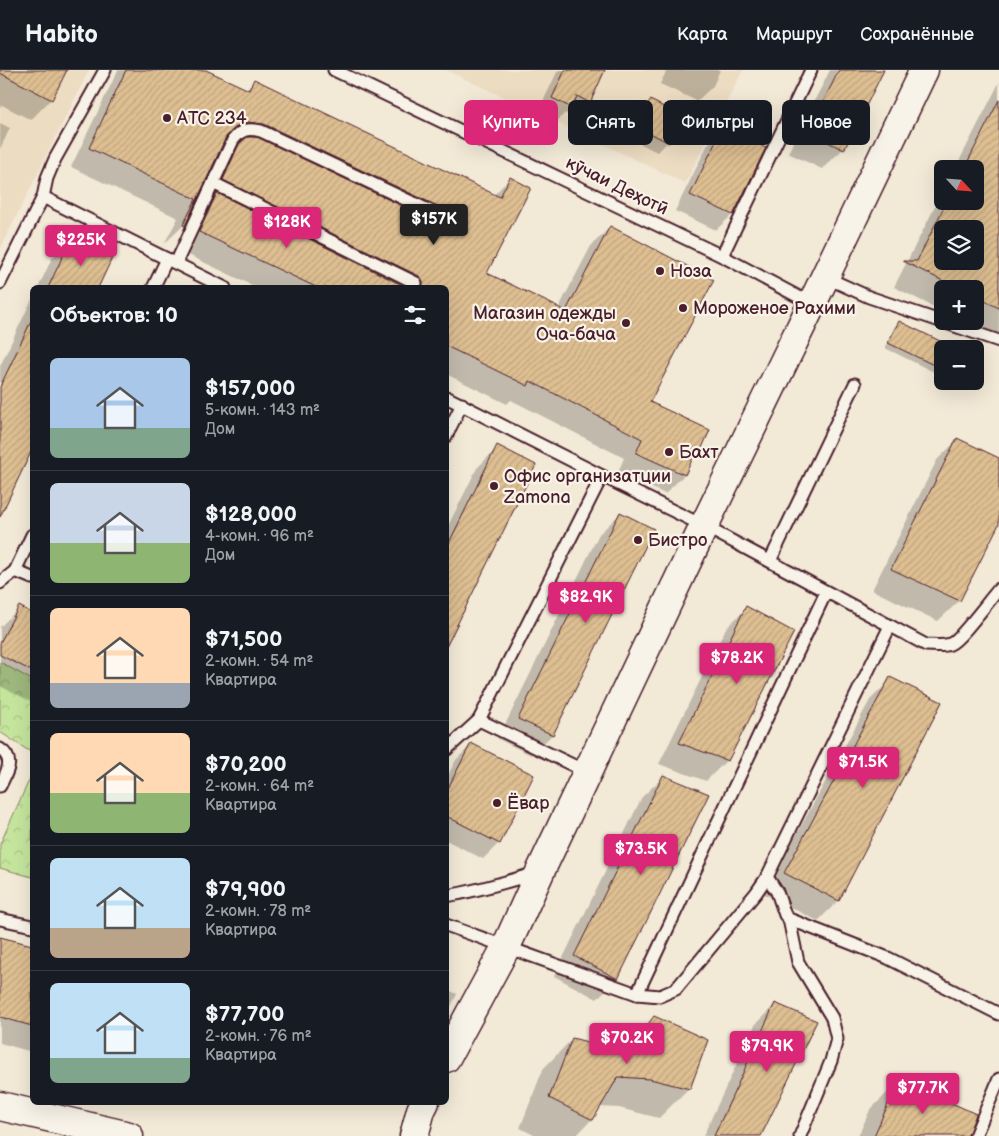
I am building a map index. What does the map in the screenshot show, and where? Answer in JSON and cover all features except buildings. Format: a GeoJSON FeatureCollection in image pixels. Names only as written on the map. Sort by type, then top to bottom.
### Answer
{"type":"FeatureCollection","features":[{"type":"Feature","properties":{"kind":"street"},"geometry":{"type":"LineString","coordinates":[[449,1052],[506,947],[704,526],[924,70]]}},
{"type":"Feature","properties":{"kind":"street"},"geometry":{"type":"LineString","coordinates":[[414,1136],[424,1105]]}},
{"type":"Feature","properties":{"kind":"street"},"geometry":{"type":"LineString","coordinates":[[0,1106],[129,1136]]}},
{"type":"Feature","properties":{"kind":"lane"},"geometry":{"type":"LineString","coordinates":[[0,284],[43,197],[47,178],[55,159],[105,70]]}},
{"type":"Feature","properties":{"kind":"lane","name":"кӯчаи Деҳотӣ"},"geometry":{"type":"LineString","coordinates":[[334,70],[722,256],[812,304]]}},
{"type":"Feature","properties":{"kind":"lane"},"geometry":{"type":"LineString","coordinates":[[722,256],[811,70]]}},
{"type":"Feature","properties":{"kind":"lane"},"geometry":{"type":"LineString","coordinates":[[155,285],[171,261],[213,183],[232,140],[239,133],[249,128],[261,131],[446,218]]}},
{"type":"Feature","properties":{"kind":"lane"},"geometry":{"type":"LineString","coordinates":[[213,183],[416,283]]}},
{"type":"Feature","properties":{"kind":"lane"},"geometry":{"type":"LineString","coordinates":[[43,197],[219,285]]}},
{"type":"Feature","properties":{"kind":"lane"},"geometry":{"type":"LineString","coordinates":[[825,277],[869,297],[999,341]]}},
{"type":"Feature","properties":{"kind":"lane"},"geometry":{"type":"LineString","coordinates":[[770,561],[855,384]]}},
{"type":"Feature","properties":{"kind":"lane"},"geometry":{"type":"LineString","coordinates":[[449,398],[704,526],[926,645],[943,646],[952,643],[999,589]]}},
{"type":"Feature","properties":{"kind":"lane"},"geometry":{"type":"LineString","coordinates":[[449,430],[462,404]]}},
{"type":"Feature","properties":{"kind":"lane"},"geometry":{"type":"LineString","coordinates":[[449,747],[479,720],[602,476]]}},
{"type":"Feature","properties":{"kind":"lane"},"geometry":{"type":"LineString","coordinates":[[0,583],[15,571],[30,539]]}},
{"type":"Feature","properties":{"kind":"lane"},"geometry":{"type":"LineString","coordinates":[[15,571],[30,577]]}},
{"type":"Feature","properties":{"kind":"lane"},"geometry":{"type":"LineString","coordinates":[[638,994],[826,592]]}},
{"type":"Feature","properties":{"kind":"lane"},"geometry":{"type":"LineString","coordinates":[[449,926],[638,994],[660,996],[676,989],[767,877],[890,626]]}},
{"type":"Feature","properties":{"kind":"lane"},"geometry":{"type":"LineString","coordinates":[[479,720],[587,772]]}},
{"type":"Feature","properties":{"kind":"lane"},"geometry":{"type":"LineString","coordinates":[[0,749],[8,758],[9,767],[0,786]]}},
{"type":"Feature","properties":{"kind":"lane"},"geometry":{"type":"LineString","coordinates":[[449,896],[472,892],[540,872]]}},
{"type":"Feature","properties":{"kind":"lane"},"geometry":{"type":"LineString","coordinates":[[767,877],[777,892],[782,909],[789,919],[888,958],[999,1014]]}},
{"type":"Feature","properties":{"kind":"lane"},"geometry":{"type":"LineString","coordinates":[[0,919],[30,926]]}},
{"type":"Feature","properties":{"kind":"lane"},"geometry":{"type":"LineString","coordinates":[[789,919],[798,962],[832,1018],[837,1039],[831,1061],[800,1136]]}},
{"type":"Feature","properties":{"kind":"lane"},"geometry":{"type":"LineString","coordinates":[[974,1136],[999,1080]]}},
{"type":"Feature","properties":{"kind":"shaded area"},"geometry":{"type":"Polygon","coordinates":[[[0,70],[89,70],[0,249],[0,70]]]}},
{"type":"Feature","properties":{"kind":"shaded area"},"geometry":{"type":"Polygon","coordinates":[[[446,70],[743,70],[728,100],[663,100],[663,145],[705,145],[685,183],[605,145],[653,145],[653,100],[568,100],[568,128],[558,123],[558,100],[509,100],[446,70]]]}},
{"type":"Feature","properties":{"kind":"green space"},"geometry":{"type":"Polygon","coordinates":[[[0,662],[30,679],[30,752],[0,732],[0,662]]]}},
{"type":"Feature","properties":{"kind":"green space"},"geometry":{"type":"Polygon","coordinates":[[[30,778],[30,876],[0,868],[0,844],[30,778]]]}},
{"type":"Feature","properties":{"kind":"place","name":"АТС 234"},"geometry":{"type":"Point","coordinates":[167,118]}},
{"type":"Feature","properties":{"kind":"place","name":"Ноза"},"geometry":{"type":"Point","coordinates":[660,271]}},
{"type":"Feature","properties":{"kind":"place","name":"Мороженое Рахими"},"geometry":{"type":"Point","coordinates":[683,308]}},
{"type":"Feature","properties":{"kind":"place","name":"Магазин одежды Оча-бача"},"geometry":{"type":"Point","coordinates":[626,323]}},
{"type":"Feature","properties":{"kind":"place","name":"Бахт"},"geometry":{"type":"Point","coordinates":[669,452]}},
{"type":"Feature","properties":{"kind":"place","name":"Офис организатции Zamona"},"geometry":{"type":"Point","coordinates":[494,486]}},
{"type":"Feature","properties":{"kind":"place","name":"Бистро"},"geometry":{"type":"Point","coordinates":[638,540]}},
{"type":"Feature","properties":{"kind":"place","name":"Ёвар"},"geometry":{"type":"Point","coordinates":[497,803]}}]}
